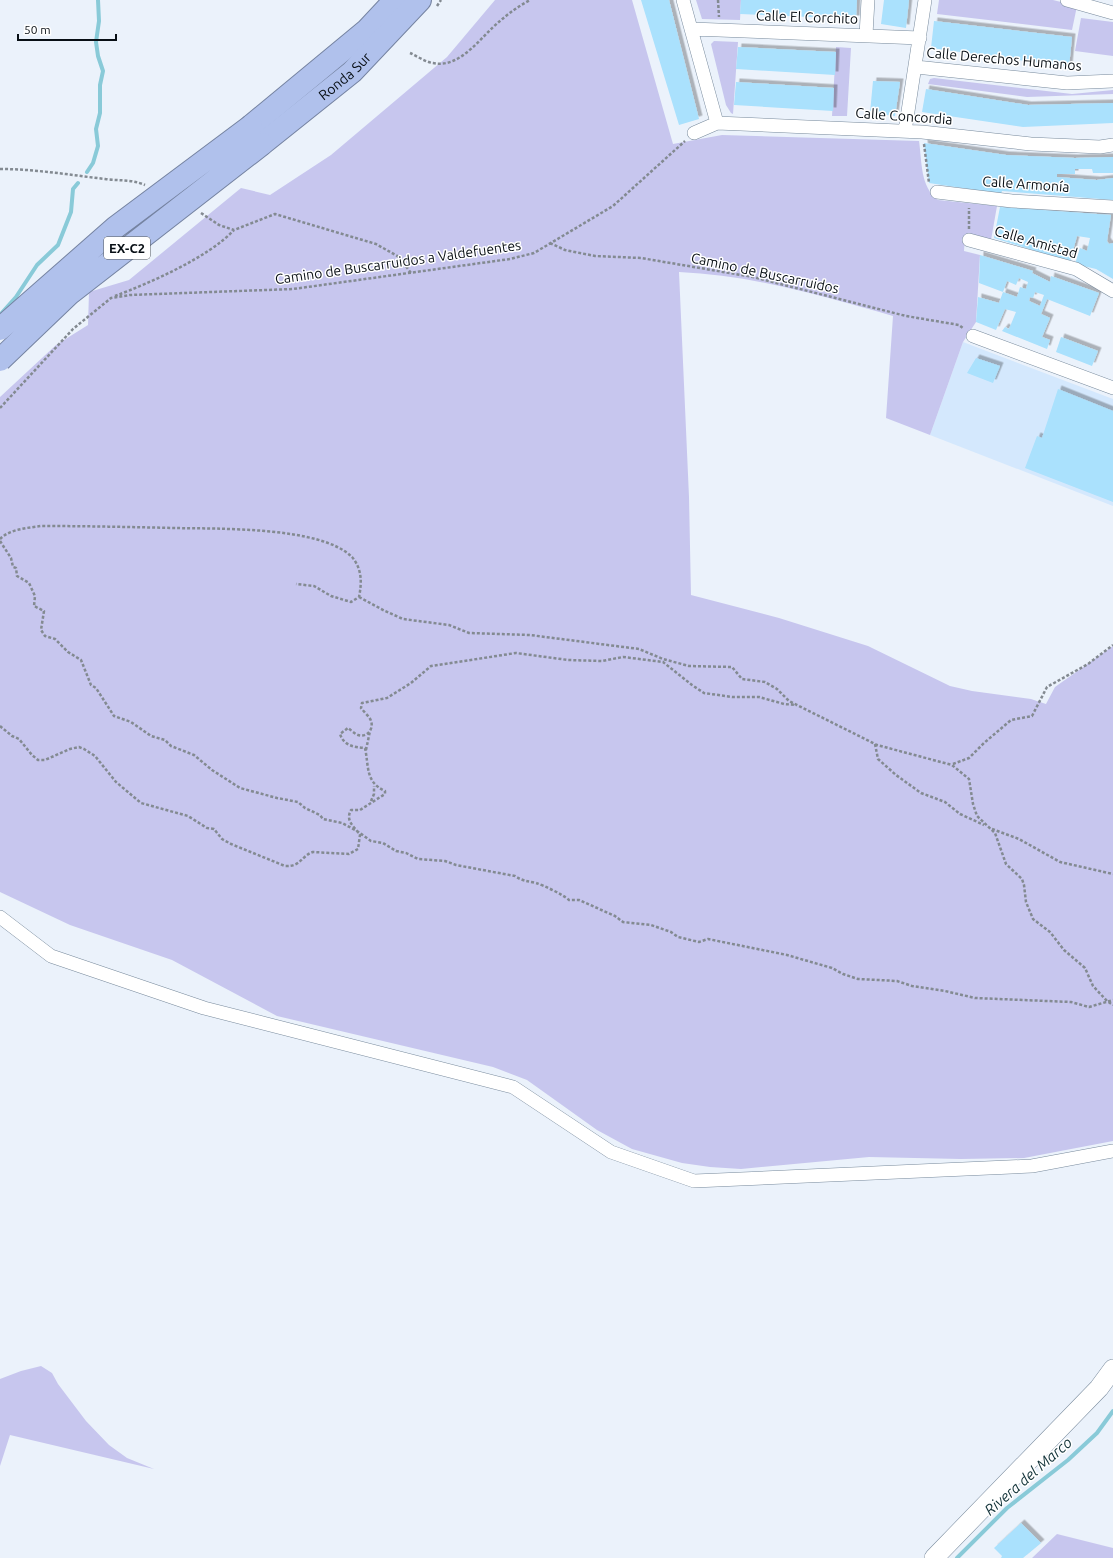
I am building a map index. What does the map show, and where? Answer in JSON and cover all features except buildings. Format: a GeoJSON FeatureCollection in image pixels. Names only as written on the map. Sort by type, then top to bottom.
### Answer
{"type":"FeatureCollection","features":[{"type":"Feature","properties":{"kind":"highway","name":"Ronda Sur"},"geometry":{"type":"LineString","coordinates":[[256,135],[367,30],[395,0]]}},
{"type":"Feature","properties":{"kind":"highway","name":"Ronda Sur"},"geometry":{"type":"LineString","coordinates":[[256,135],[352,72],[420,0]]}},
{"type":"Feature","properties":{"kind":"highway","name":"EX-C2"},"geometry":{"type":"LineString","coordinates":[[0,329],[116,227],[256,135]]}},
{"type":"Feature","properties":{"kind":"highway","name":"EX-C2"},"geometry":{"type":"LineString","coordinates":[[0,360],[69,294],[256,135]]}},
{"type":"Feature","properties":{"kind":"main road"},"geometry":{"type":"LineString","coordinates":[[934,1558],[1099,1388],[1113,1369]]}},
{"type":"Feature","properties":{"kind":"street"},"geometry":{"type":"LineString","coordinates":[[683,0],[717,124]]}},
{"type":"Feature","properties":{"kind":"street"},"geometry":{"type":"LineString","coordinates":[[866,36],[868,0]]}},
{"type":"Feature","properties":{"kind":"street"},"geometry":{"type":"LineString","coordinates":[[905,131],[916,67],[925,0]]}},
{"type":"Feature","properties":{"kind":"street"},"geometry":{"type":"LineString","coordinates":[[1067,0],[1113,13]]}},
{"type":"Feature","properties":{"kind":"street","name":"Calle El Corchito"},"geometry":{"type":"LineString","coordinates":[[692,30],[920,38]]}},
{"type":"Feature","properties":{"kind":"street","name":"Calle Derechos Humanos"},"geometry":{"type":"LineString","coordinates":[[916,67],[1067,83],[1113,81]]}},
{"type":"Feature","properties":{"kind":"street","name":"Calle Concordia"},"geometry":{"type":"LineString","coordinates":[[694,133],[717,124],[922,132],[1031,144],[1100,147],[1113,145]]}},
{"type":"Feature","properties":{"kind":"street","name":"Calle Armonía"},"geometry":{"type":"LineString","coordinates":[[937,192],[1012,201],[1113,207]]}},
{"type":"Feature","properties":{"kind":"street","name":"Calle Amistad"},"geometry":{"type":"LineString","coordinates":[[969,240],[1076,269],[1113,291]]}},
{"type":"Feature","properties":{"kind":"street"},"geometry":{"type":"LineString","coordinates":[[973,336],[1113,388]]}},
{"type":"Feature","properties":{"kind":"street"},"geometry":{"type":"LineString","coordinates":[[0,917],[51,956],[204,1008],[513,1087],[611,1152],[694,1181],[1032,1166],[1113,1151]]}},
{"type":"Feature","properties":{"kind":"path"},"geometry":{"type":"LineString","coordinates":[[410,53],[433,64],[454,61],[477,44],[499,22],[520,5],[530,0]]}},
{"type":"Feature","properties":{"kind":"path"},"geometry":{"type":"LineString","coordinates":[[718,0],[720,12],[718,30]]}},
{"type":"Feature","properties":{"kind":"path"},"geometry":{"type":"LineString","coordinates":[[922,132],[929,183],[937,192]]}},
{"type":"Feature","properties":{"kind":"path","name":"Camino de Buscarruidos a Valdefuentes"},"geometry":{"type":"LineString","coordinates":[[111,298],[130,295],[293,289],[510,259],[534,253],[613,206],[694,133]]}},
{"type":"Feature","properties":{"kind":"path"},"geometry":{"type":"LineString","coordinates":[[0,169],[27,169],[107,180],[135,181],[148,187]]}},
{"type":"Feature","properties":{"kind":"path"},"geometry":{"type":"LineString","coordinates":[[969,196],[969,240]]}},
{"type":"Feature","properties":{"kind":"path"},"geometry":{"type":"LineString","coordinates":[[195,210],[219,225],[234,230]]}},
{"type":"Feature","properties":{"kind":"path"},"geometry":{"type":"LineString","coordinates":[[0,408],[73,329],[111,298],[167,273],[228,237],[234,230],[275,214],[376,244],[399,257],[411,273]]}},
{"type":"Feature","properties":{"kind":"path","name":"Camino de Buscarruidos"},"geometry":{"type":"LineString","coordinates":[[550,243],[565,250],[580,253],[641,258],[753,277],[906,316],[959,325],[973,336]]}},
{"type":"Feature","properties":{"kind":"path"},"geometry":{"type":"LineString","coordinates":[[0,726],[18,739],[38,760],[45,760],[70,748],[79,747],[84,749],[95,756],[116,782],[141,803],[188,816],[207,828],[214,829],[226,842],[285,866],[298,864],[308,853],[313,852],[349,854],[355,852],[360,843],[360,835],[357,831],[342,823],[323,819],[320,815],[305,808],[298,802],[276,798],[240,788],[212,770],[194,755],[171,746],[165,740],[151,736],[131,722],[114,716],[96,688],[91,685],[82,660],[68,652],[55,639],[45,636],[41,630],[44,611],[34,606],[35,596],[30,583],[17,576],[16,568],[13,567],[11,558],[0,540],[3,536],[23,528],[41,526],[233,530],[281,533],[330,544],[351,556],[359,567],[362,584],[359,597],[351,602],[331,596],[314,586],[296,584]]}},
{"type":"Feature","properties":{"kind":"path"},"geometry":{"type":"LineString","coordinates":[[359,597],[384,611],[403,619],[449,625],[469,633],[530,635],[639,649],[663,659],[689,666],[732,667],[742,679],[764,682],[777,689],[789,701],[875,744],[952,765],[969,779],[973,804],[977,816],[998,836],[1000,852],[1006,864],[1022,880],[1026,902],[1033,919],[1050,932],[1064,950],[1085,968],[1093,986],[1107,1001],[1113,1005]]}},
{"type":"Feature","properties":{"kind":"path"},"geometry":{"type":"LineString","coordinates":[[952,765],[969,758],[1011,720],[1032,716],[1047,687],[1088,664],[1113,645]]}},
{"type":"Feature","properties":{"kind":"path"},"geometry":{"type":"LineString","coordinates":[[370,802],[374,794],[374,786],[366,765],[366,750],[371,729],[371,722],[361,708],[362,703],[387,698],[412,683],[431,666],[516,653],[568,660],[602,661],[623,657],[663,662],[692,685],[704,692],[732,697],[759,697],[784,704],[797,705]]}},
{"type":"Feature","properties":{"kind":"path"},"geometry":{"type":"LineString","coordinates":[[366,750],[365,748],[354,747],[347,744],[342,739],[340,734],[348,728],[357,735],[363,736],[368,734],[371,729]]}},
{"type":"Feature","properties":{"kind":"path"},"geometry":{"type":"LineString","coordinates":[[875,744],[878,759],[896,775],[921,793],[945,802],[960,814],[1019,839],[1060,862],[1113,874]]}},
{"type":"Feature","properties":{"kind":"path"},"geometry":{"type":"LineString","coordinates":[[374,786],[385,791],[385,794],[370,802],[360,810],[351,810],[349,813],[350,825],[371,841],[383,843],[396,851],[406,852],[418,859],[445,861],[456,865],[515,876],[522,881],[539,884],[562,894],[569,900],[579,900],[615,916],[623,922],[651,925],[670,932],[678,937],[699,942],[708,940],[787,955],[832,968],[843,974],[858,979],[897,981],[912,986],[984,999],[1071,1002],[1084,1007],[1113,1000]]}},
{"type":"Feature","properties":{"kind":"shaded area"},"geometry":{"type":"Polygon","coordinates":[[[495,0],[632,0],[673,144],[722,135],[919,141],[925,181],[932,195],[938,200],[997,206],[991,240],[965,236],[964,251],[980,255],[976,322],[963,342],[930,435],[886,418],[893,316],[814,294],[760,282],[733,277],[679,272],[689,497],[691,595],[779,618],[868,646],[950,686],[972,691],[1031,699],[1046,704],[1055,687],[1113,646],[1113,1141],[1024,1158],[961,1159],[869,1157],[741,1169],[682,1163],[632,1149],[597,1130],[527,1080],[493,1067],[277,1016],[172,960],[70,925],[0,892],[0,397],[56,345],[88,325],[89,292],[129,280],[241,188],[270,195],[331,155],[447,57],[495,0]]]}},
{"type":"Feature","properties":{"kind":"shaded area"},"geometry":{"type":"Polygon","coordinates":[[[696,0],[741,0],[740,20],[702,19],[696,0]]]}},
{"type":"Feature","properties":{"kind":"shaded area"},"geometry":{"type":"Polygon","coordinates":[[[939,0],[1053,0],[1077,6],[1072,30],[937,14],[939,0]]]}},
{"type":"Feature","properties":{"kind":"shaded area"},"geometry":{"type":"Polygon","coordinates":[[[1081,18],[1113,22],[1113,56],[1075,51],[1081,18]]]}},
{"type":"Feature","properties":{"kind":"shaded area"},"geometry":{"type":"Polygon","coordinates":[[[714,41],[738,42],[733,114],[726,105],[711,44],[714,41]]]}},
{"type":"Feature","properties":{"kind":"shaded area"},"geometry":{"type":"Polygon","coordinates":[[[836,47],[851,48],[847,116],[832,116],[836,47]]]}},
{"type":"Feature","properties":{"kind":"shaded area"},"geometry":{"type":"Polygon","coordinates":[[[934,78],[1072,94],[1113,90],[1113,94],[1027,97],[928,84],[930,79],[934,78]]]}},
{"type":"Feature","properties":{"kind":"shaded area"},"geometry":{"type":"Polygon","coordinates":[[[963,342],[1113,399],[1113,506],[930,435],[963,342]]]}},
{"type":"Feature","properties":{"kind":"shaded area"},"geometry":{"type":"Polygon","coordinates":[[[41,1366],[52,1373],[58,1384],[86,1421],[109,1445],[127,1458],[154,1469],[10,1435],[0,1466],[0,1379],[21,1371],[41,1366]]]}},
{"type":"Feature","properties":{"kind":"shaded area"},"geometry":{"type":"Polygon","coordinates":[[[1057,1534],[1113,1548],[1113,1558],[1032,1558],[1057,1534]]]}},
{"type":"Feature","properties":{"kind":"waterway"},"geometry":{"type":"LineString","coordinates":[[87,172],[93,163],[98,146],[96,129],[100,113],[100,85],[103,71],[98,56],[96,42],[99,21],[98,0]]}},
{"type":"Feature","properties":{"kind":"waterway"},"geometry":{"type":"LineString","coordinates":[[0,315],[16,297],[37,265],[58,245],[71,212],[73,189],[78,183]]}},
{"type":"Feature","properties":{"kind":"waterway","name":"Rivera del Marco"},"geometry":{"type":"LineString","coordinates":[[957,1558],[1007,1508],[1068,1460],[1097,1433],[1113,1411]]}}]}
